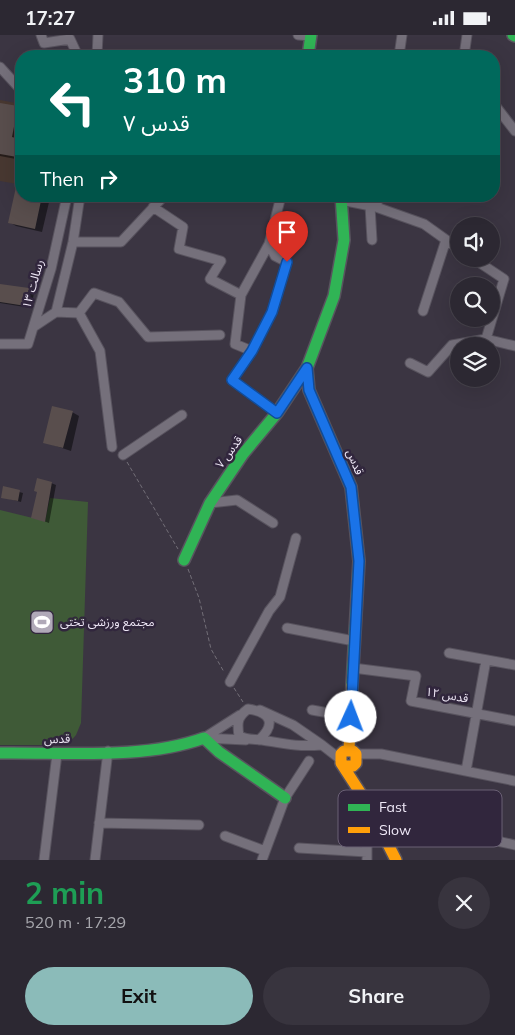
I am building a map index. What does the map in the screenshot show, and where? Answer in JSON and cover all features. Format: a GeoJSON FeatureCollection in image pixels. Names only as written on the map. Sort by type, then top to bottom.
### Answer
{"type":"FeatureCollection","features":[{"type":"Feature","properties":{"kind":"street"},"geometry":{"type":"LineString","coordinates":[[41,35],[44,43],[70,39],[75,50]]}},
{"type":"Feature","properties":{"kind":"street"},"geometry":{"type":"LineString","coordinates":[[97,50],[98,35]]}},
{"type":"Feature","properties":{"kind":"street"},"geometry":{"type":"LineString","coordinates":[[298,35],[311,36],[309,50]]}},
{"type":"Feature","properties":{"kind":"street"},"geometry":{"type":"LineString","coordinates":[[400,50],[402,35]]}},
{"type":"Feature","properties":{"kind":"street"},"geometry":{"type":"LineString","coordinates":[[465,50],[467,35]]}},
{"type":"Feature","properties":{"kind":"street"},"geometry":{"type":"LineString","coordinates":[[0,67],[15,83]]}},
{"type":"Feature","properties":{"kind":"street"},"geometry":{"type":"LineString","coordinates":[[500,112],[515,131]]}},
{"type":"Feature","properties":{"kind":"street","name":"رسالت ۱۳"},"geometry":{"type":"LineString","coordinates":[[34,326],[51,269],[66,202]]}},
{"type":"Feature","properties":{"kind":"street"},"geometry":{"type":"LineString","coordinates":[[79,202],[73,242],[56,313],[79,313]]}},
{"type":"Feature","properties":{"kind":"street"},"geometry":{"type":"LineString","coordinates":[[73,242],[121,242],[158,202]]}},
{"type":"Feature","properties":{"kind":"street"},"geometry":{"type":"LineString","coordinates":[[252,351],[235,344],[241,295],[269,244],[280,202]]}},
{"type":"Feature","properties":{"kind":"street","name":"قدس"},"geometry":{"type":"LineString","coordinates":[[341,202],[344,240],[334,296],[307,368],[309,390],[351,487],[359,561],[351,717],[354,754],[363,790]]}},
{"type":"Feature","properties":{"kind":"street"},"geometry":{"type":"LineString","coordinates":[[355,202],[424,224],[450,243]]}},
{"type":"Feature","properties":{"kind":"street"},"geometry":{"type":"LineString","coordinates":[[372,240],[373,207],[376,202]]}},
{"type":"Feature","properties":{"kind":"street"},"geometry":{"type":"LineString","coordinates":[[153,207],[183,227],[179,249],[221,261],[210,279],[241,295]]}},
{"type":"Feature","properties":{"kind":"street"},"geometry":{"type":"LineString","coordinates":[[423,311],[446,240]]}},
{"type":"Feature","properties":{"kind":"street"},"geometry":{"type":"LineString","coordinates":[[269,244],[275,256],[287,262],[272,312],[252,351],[232,380],[277,413]]}},
{"type":"Feature","properties":{"kind":"street"},"geometry":{"type":"LineString","coordinates":[[486,267],[504,279],[487,337]]}},
{"type":"Feature","properties":{"kind":"street"},"geometry":{"type":"LineString","coordinates":[[79,313],[94,293],[119,302],[148,337],[220,335]]}},
{"type":"Feature","properties":{"kind":"street","name":"رسالت ۱۳"},"geometry":{"type":"LineString","coordinates":[[34,326],[56,313]]}},
{"type":"Feature","properties":{"kind":"street"},"geometry":{"type":"LineString","coordinates":[[79,313],[100,351],[112,447]]}},
{"type":"Feature","properties":{"kind":"street"},"geometry":{"type":"LineString","coordinates":[[0,344],[28,344],[34,326]]}},
{"type":"Feature","properties":{"kind":"street"},"geometry":{"type":"LineString","coordinates":[[500,343],[515,347]]}},
{"type":"Feature","properties":{"kind":"street"},"geometry":{"type":"LineString","coordinates":[[410,363],[428,372],[450,347]]}},
{"type":"Feature","properties":{"kind":"street","name":"قدس ۷"},"geometry":{"type":"LineString","coordinates":[[184,560],[210,503],[243,455],[277,413],[307,368]]}},
{"type":"Feature","properties":{"kind":"street"},"geometry":{"type":"LineString","coordinates":[[124,455],[182,415]]}},
{"type":"Feature","properties":{"kind":"street"},"geometry":{"type":"LineString","coordinates":[[210,503],[237,501],[273,523]]}},
{"type":"Feature","properties":{"kind":"street"},"geometry":{"type":"LineString","coordinates":[[230,682],[269,611],[280,597],[296,538]]}},
{"type":"Feature","properties":{"kind":"street"},"geometry":{"type":"LineString","coordinates":[[287,628],[354,641]]}},
{"type":"Feature","properties":{"kind":"street"},"geometry":{"type":"LineString","coordinates":[[449,653],[515,665]]}},
{"type":"Feature","properties":{"kind":"street"},"geometry":{"type":"LineString","coordinates":[[466,771],[486,660]]}},
{"type":"Feature","properties":{"kind":"street","name":"قدس ۱۲"},"geometry":{"type":"LineString","coordinates":[[353,668],[416,676],[411,701],[477,713]]}},
{"type":"Feature","properties":{"kind":"street"},"geometry":{"type":"LineString","coordinates":[[204,738],[248,709],[260,710],[268,716],[270,721],[268,730],[259,740]]}},
{"type":"Feature","properties":{"kind":"street","name":"قدس"},"geometry":{"type":"LineString","coordinates":[[260,710],[293,725],[322,745],[341,761],[358,790]]}},
{"type":"Feature","properties":{"kind":"street"},"geometry":{"type":"LineString","coordinates":[[312,710],[351,717]]}},
{"type":"Feature","properties":{"kind":"street"},"geometry":{"type":"LineString","coordinates":[[477,713],[515,721]]}},
{"type":"Feature","properties":{"kind":"street"},"geometry":{"type":"LineString","coordinates":[[240,715],[237,722],[239,736],[249,740]]}},
{"type":"Feature","properties":{"kind":"street"},"geometry":{"type":"LineString","coordinates":[[204,738],[259,740],[298,747],[322,745]]}},
{"type":"Feature","properties":{"kind":"street"},"geometry":{"type":"LineString","coordinates":[[204,738],[219,752],[285,798]]}},
{"type":"Feature","properties":{"kind":"street","name":"قدس"},"geometry":{"type":"LineString","coordinates":[[0,753],[151,751],[187,745],[204,738]]}},
{"type":"Feature","properties":{"kind":"street"},"geometry":{"type":"LineString","coordinates":[[95,860],[108,751]]}},
{"type":"Feature","properties":{"kind":"street"},"geometry":{"type":"LineString","coordinates":[[341,761],[344,751],[354,754],[381,754],[515,781]]}},
{"type":"Feature","properties":{"kind":"street"},"geometry":{"type":"LineString","coordinates":[[44,860],[57,753]]}},
{"type":"Feature","properties":{"kind":"street"},"geometry":{"type":"LineString","coordinates":[[225,836],[264,856],[285,798],[310,761]]}},
{"type":"Feature","properties":{"kind":"street"},"geometry":{"type":"LineString","coordinates":[[99,823],[199,825]]}},
{"type":"Feature","properties":{"kind":"street"},"geometry":{"type":"LineString","coordinates":[[502,842],[515,845]]}},
{"type":"Feature","properties":{"kind":"street","name":"قدس"},"geometry":{"type":"LineString","coordinates":[[389,847],[396,860]]}},
{"type":"Feature","properties":{"kind":"street"},"geometry":{"type":"LineString","coordinates":[[299,848],[367,856]]}},
{"type":"Feature","properties":{"kind":"path"},"geometry":{"type":"LineString","coordinates":[[124,455],[184,560],[199,598],[211,649],[248,709]]}},
{"type":"Feature","properties":{"kind":"shaded area"},"geometry":{"type":"Polygon","coordinates":[[[0,100],[15,103],[15,184],[0,181],[0,100]]]}},
{"type":"Feature","properties":{"kind":"green space","name":"مجتمع ورزشی تختی"},"geometry":{"type":"Polygon","coordinates":[[[50,498],[88,502],[81,723],[76,735],[67,745],[0,745],[0,510],[45,521],[50,498]]]}},
{"type":"Feature","properties":{"kind":"building"},"geometry":{"type":"Polygon","coordinates":[[[0,103],[15,106],[15,122],[12,137],[15,138],[15,157],[0,154],[0,103]]]}},
{"type":"Feature","properties":{"kind":"building"},"geometry":{"type":"Polygon","coordinates":[[[15,192],[15,202],[41,202],[35,229],[8,223],[15,192]]]}},
{"type":"Feature","properties":{"kind":"building"},"geometry":{"type":"Polygon","coordinates":[[[0,284],[29,288],[26,306],[0,302],[0,284]]]}},
{"type":"Feature","properties":{"kind":"building"},"geometry":{"type":"Polygon","coordinates":[[[52,406],[73,411],[63,448],[43,443],[52,406]]]}},
{"type":"Feature","properties":{"kind":"building"},"geometry":{"type":"Polygon","coordinates":[[[37,478],[52,482],[45,522],[31,518],[37,492],[34,491],[37,478]]]}},
{"type":"Feature","properties":{"kind":"building"},"geometry":{"type":"Polygon","coordinates":[[[3,486],[20,490],[18,501],[1,498],[3,486]]]}},
{"type":"Feature","properties":{"kind":"traffic: fast"},"geometry":{"type":"LineString","coordinates":[[309,50],[311,35]]}},
{"type":"Feature","properties":{"kind":"traffic: fast"},"geometry":{"type":"LineString","coordinates":[[341,202],[344,240],[334,296],[307,368],[309,390],[351,487],[359,561],[352,685]]}},
{"type":"Feature","properties":{"kind":"traffic: fast"},"geometry":{"type":"LineString","coordinates":[[184,560],[210,503],[243,454],[277,413],[307,368]]}},
{"type":"Feature","properties":{"kind":"traffic: fast"},"geometry":{"type":"LineString","coordinates":[[0,753],[77,754],[130,752],[180,745],[204,738],[219,752],[285,798]]}},
{"type":"Feature","properties":{"kind":"traffic: slow"},"geometry":{"type":"LineString","coordinates":[[349,750],[352,685]]}},
{"type":"Feature","properties":{"kind":"traffic: slow"},"geometry":{"type":"LineString","coordinates":[[344,751],[353,751],[356,754],[356,763],[353,766],[345,766],[341,763],[341,754],[344,751]]}},
{"type":"Feature","properties":{"kind":"traffic: slow"},"geometry":{"type":"LineString","coordinates":[[341,763],[359,790]]}},
{"type":"Feature","properties":{"kind":"traffic: slow"},"geometry":{"type":"LineString","coordinates":[[389,847],[396,860]]}},
{"type":"Feature","properties":{"kind":"place","name":"مجتمع ورزشی تختی"},"geometry":{"type":"Point","coordinates":[42,622]}},
{"type":"Feature","properties":{"kind":"route"},"geometry":{"type":"LineString","coordinates":[[287,262],[272,312],[252,351],[232,380],[277,413],[307,368],[309,390],[351,487],[359,561],[351,717]]}}]}
